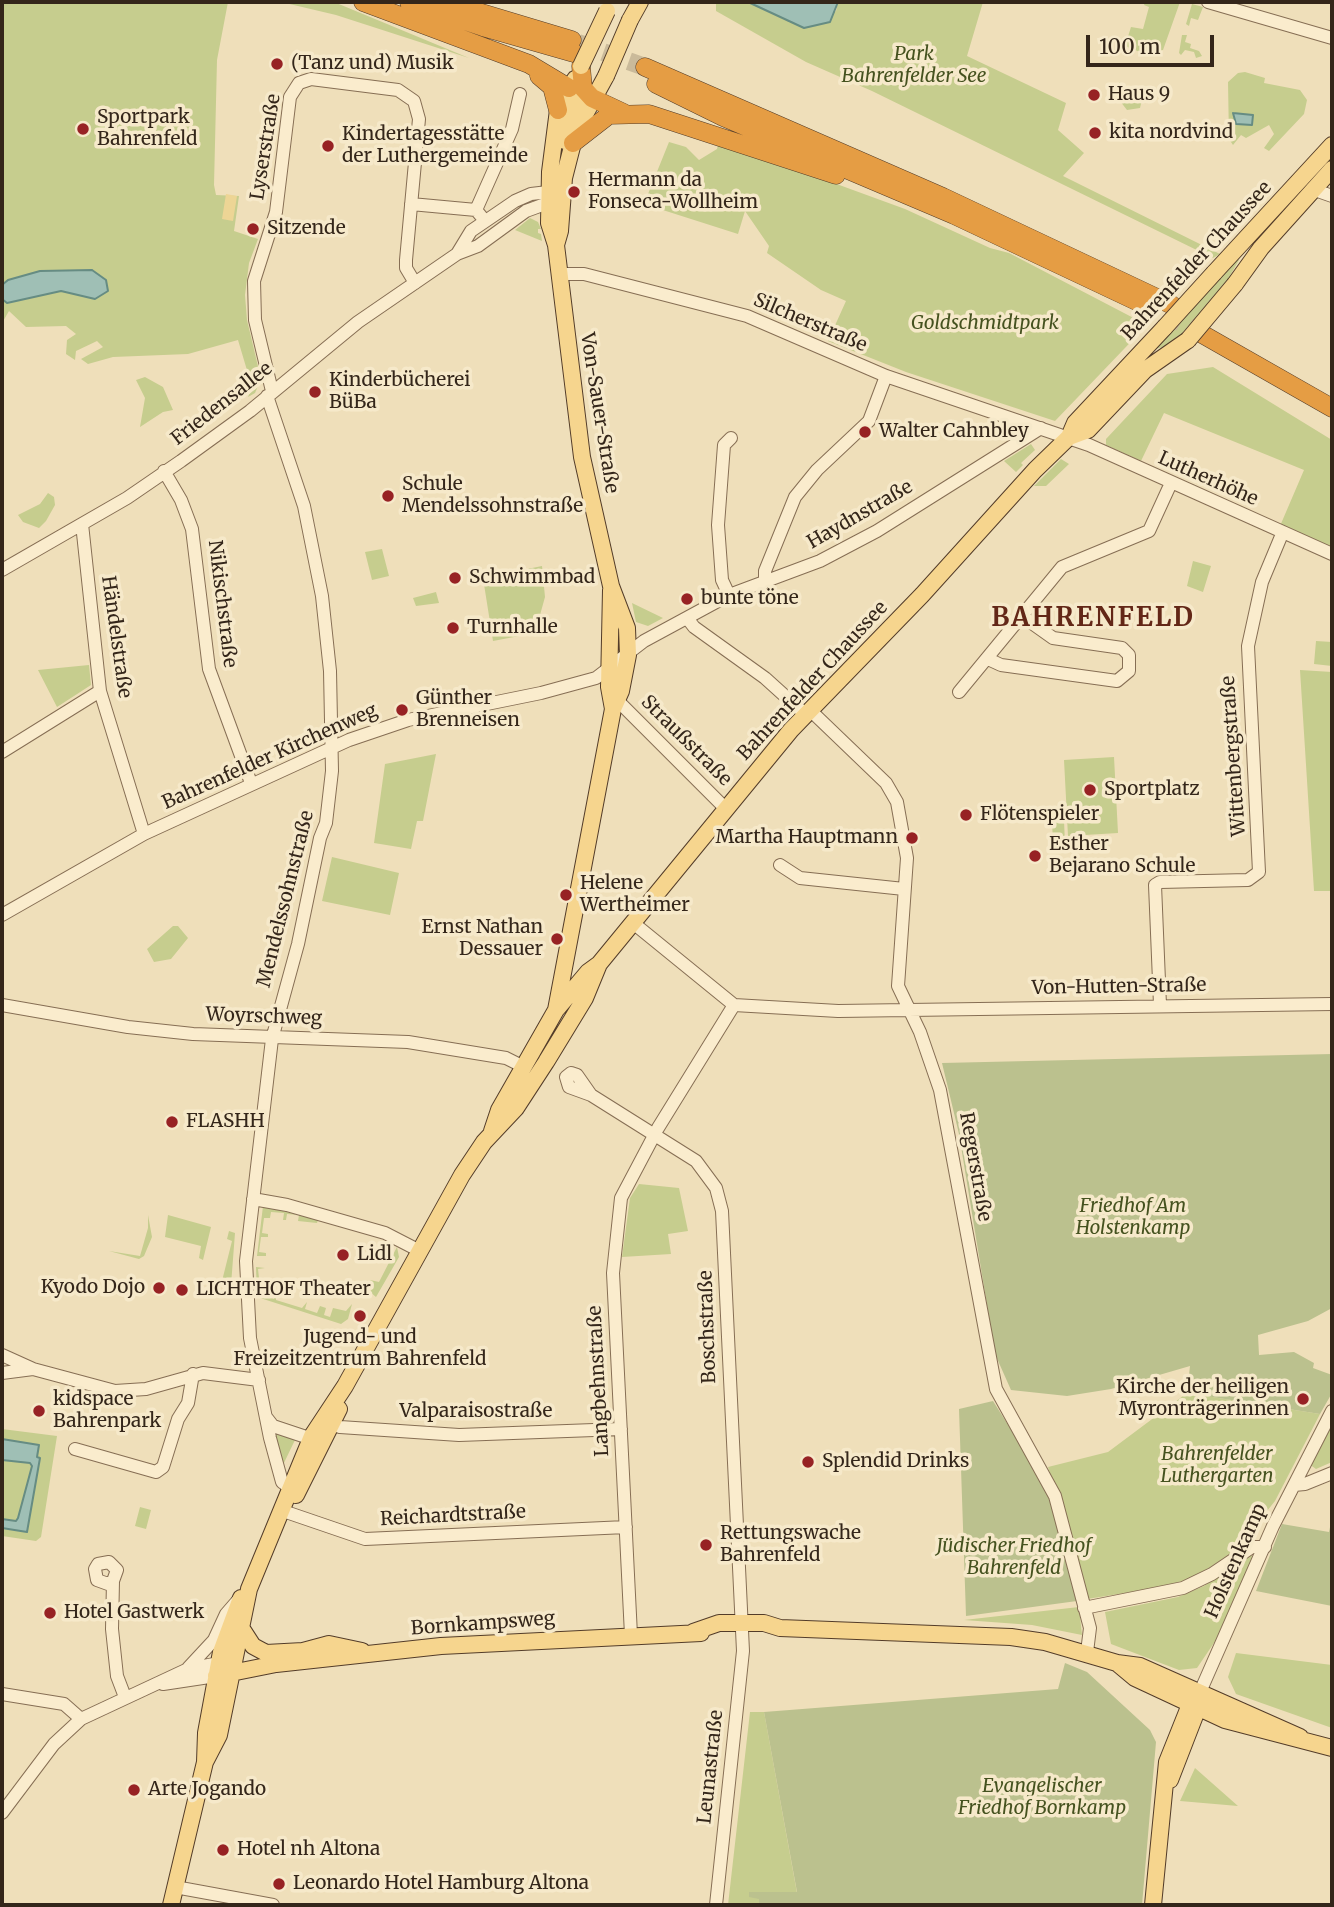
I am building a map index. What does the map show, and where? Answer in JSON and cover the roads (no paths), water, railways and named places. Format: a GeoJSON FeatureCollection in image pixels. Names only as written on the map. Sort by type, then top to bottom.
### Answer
{"type":"FeatureCollection","features":[{"type":"Feature","properties":{"kind":"highway"},"geometry":{"type":"LineString","coordinates":[[363,2],[555,77],[624,113]]}},
{"type":"Feature","properties":{"kind":"highway"},"geometry":{"type":"LineString","coordinates":[[409,2],[483,27],[578,54]]}},
{"type":"Feature","properties":{"kind":"highway"},"geometry":{"type":"LineString","coordinates":[[445,2],[578,54]]}},
{"type":"Feature","properties":{"kind":"highway"},"geometry":{"type":"LineString","coordinates":[[578,54],[581,91]]}},
{"type":"Feature","properties":{"kind":"highway"},"geometry":{"type":"LineString","coordinates":[[516,61],[547,82],[558,110]]}},
{"type":"Feature","properties":{"kind":"highway"},"geometry":{"type":"LineString","coordinates":[[643,72],[943,197],[1167,315],[886,186],[723,117],[643,72]]}},
{"type":"Feature","properties":{"kind":"highway"},"geometry":{"type":"LineString","coordinates":[[573,144],[604,118],[624,113],[669,118],[839,176],[886,186]]}},
{"type":"Feature","properties":{"kind":"highway"},"geometry":{"type":"LineString","coordinates":[[1200,332],[1332,394]]}},
{"type":"Feature","properties":{"kind":"highway"},"geometry":{"type":"LineString","coordinates":[[1200,332],[1332,408]]}},
{"type":"Feature","properties":{"kind":"main road"},"geometry":{"type":"LineString","coordinates":[[630,20],[632,2]]}},
{"type":"Feature","properties":{"kind":"main road"},"geometry":{"type":"LineString","coordinates":[[553,197],[558,110],[581,91],[606,76],[640,2]]}},
{"type":"Feature","properties":{"kind":"main road"},"geometry":{"type":"LineString","coordinates":[[578,54],[609,7]]}},
{"type":"Feature","properties":{"kind":"main road"},"geometry":{"type":"LineString","coordinates":[[553,197],[573,144],[581,91]]}},
{"type":"Feature","properties":{"kind":"main road"},"geometry":{"type":"LineString","coordinates":[[566,167],[564,150],[568,122],[581,91]]}},
{"type":"Feature","properties":{"kind":"main road","name":"Bahrenfelder Chaussee"},"geometry":{"type":"LineString","coordinates":[[491,1133],[499,1110],[556,1010],[588,972],[599,964],[726,809],[808,713],[1069,437],[1075,423],[1167,315],[1214,273],[1332,145]]}},
{"type":"Feature","properties":{"kind":"main road","name":"Bahrenfelder Chaussee"},"geometry":{"type":"LineString","coordinates":[[1069,437],[1088,430],[1145,370],[1200,332],[1312,189],[1332,169]]}},
{"type":"Feature","properties":{"kind":"main road","name":"Von-Sauer-Straße"},"geometry":{"type":"LineString","coordinates":[[553,197],[550,232],[556,245],[582,457],[611,586],[627,628],[628,655],[556,1010]]}},
{"type":"Feature","properties":{"kind":"main road","name":"Von-Sauer-Straße"},"geometry":{"type":"LineString","coordinates":[[611,586],[611,669],[617,700]]}},
{"type":"Feature","properties":{"kind":"main road"},"geometry":{"type":"LineString","coordinates":[[612,629],[628,655]]}},
{"type":"Feature","properties":{"kind":"main road","name":"Bahrenfelder Chaussee"},"geometry":{"type":"LineString","coordinates":[[560,1039],[574,969],[572,926]]}},
{"type":"Feature","properties":{"kind":"main road","name":"Bahrenfelder Chaussee"},"geometry":{"type":"LineString","coordinates":[[276,1526],[286,1512],[311,1439],[345,1386],[418,1250],[462,1175],[491,1133],[516,1108],[560,1039],[593,984],[599,964]]}},
{"type":"Feature","properties":{"kind":"main road","name":"Bahrenfelder Chaussee"},"geometry":{"type":"LineString","coordinates":[[226,1669],[224,1639],[296,1484],[316,1456],[345,1386]]}},
{"type":"Feature","properties":{"kind":"main road","name":"Bahrenfelder Chaussee"},"geometry":{"type":"LineString","coordinates":[[226,1669],[249,1640],[245,1592]]}},
{"type":"Feature","properties":{"kind":"main road","name":"Bornkampsweg"},"geometry":{"type":"LineString","coordinates":[[226,1669],[441,1646],[741,1628],[770,1633],[780,1628],[1012,1637],[1087,1653],[1117,1663],[1135,1678],[1332,1748]]}},
{"type":"Feature","properties":{"kind":"main road"},"geometry":{"type":"LineString","coordinates":[[249,1640],[272,1653],[303,1651],[340,1657]]}},
{"type":"Feature","properties":{"kind":"main road"},"geometry":{"type":"LineString","coordinates":[[303,1651],[316,1646],[340,1645],[377,1654]]}},
{"type":"Feature","properties":{"kind":"main road"},"geometry":{"type":"LineString","coordinates":[[171,1905],[205,1762],[219,1735],[226,1669]]}},
{"type":"Feature","properties":{"kind":"main road","name":"Holstenkamp"},"geometry":{"type":"LineString","coordinates":[[1153,1905],[1163,1795],[1196,1701]]}},
{"type":"Feature","properties":{"kind":"street"},"geometry":{"type":"LineString","coordinates":[[1208,2],[1248,7],[1332,38]]}},
{"type":"Feature","properties":{"kind":"street","name":"Lyserstraße"},"geometry":{"type":"LineString","coordinates":[[270,393],[255,320],[253,291],[257,264],[276,212],[291,93],[299,83],[311,79],[398,90],[414,101],[419,119],[406,264],[415,283]]}},
{"type":"Feature","properties":{"kind":"street"},"geometry":{"type":"LineString","coordinates":[[480,215],[512,129],[520,94]]}},
{"type":"Feature","properties":{"kind":"street"},"geometry":{"type":"LineString","coordinates":[[1312,189],[1332,196]]}},
{"type":"Feature","properties":{"kind":"street","name":"Friedensallee"},"geometry":{"type":"LineString","coordinates":[[457,254],[480,215],[515,201],[553,197]]}},
{"type":"Feature","properties":{"kind":"street","name":"Friedensallee"},"geometry":{"type":"LineString","coordinates":[[2,570],[82,524],[164,471],[270,393],[314,355],[415,283],[457,254],[478,246],[526,211],[553,197]]}},
{"type":"Feature","properties":{"kind":"street"},"geometry":{"type":"LineString","coordinates":[[411,204],[480,215],[494,232]]}},
{"type":"Feature","properties":{"kind":"street","name":"Silcherstraße"},"geometry":{"type":"LineString","coordinates":[[559,274],[584,274],[741,314],[886,376],[1041,428]]}},
{"type":"Feature","properties":{"kind":"street"},"geometry":{"type":"LineString","coordinates":[[765,581],[765,571],[795,497],[817,470],[869,421],[886,376]]}},
{"type":"Feature","properties":{"kind":"street","name":"Mendelssohnstraße"},"geometry":{"type":"LineString","coordinates":[[270,393],[304,506],[315,553],[329,652],[332,785],[327,824],[320,838],[298,944],[272,1039],[246,1261],[246,1296],[258,1380],[279,1477],[296,1484]]}},
{"type":"Feature","properties":{"kind":"street"},"geometry":{"type":"LineString","coordinates":[[1041,428],[1069,437]]}},
{"type":"Feature","properties":{"kind":"street","name":"Haydnstraße"},"geometry":{"type":"LineString","coordinates":[[628,655],[649,639],[730,596],[820,561],[877,531],[1041,428]]}},
{"type":"Feature","properties":{"kind":"street","name":"Lutherhöhe"},"geometry":{"type":"LineString","coordinates":[[1069,437],[1332,554]]}},
{"type":"Feature","properties":{"kind":"street"},"geometry":{"type":"LineString","coordinates":[[730,596],[722,580],[718,525],[724,445],[731,438]]}},
{"type":"Feature","properties":{"kind":"street","name":"Nikischstraße"},"geometry":{"type":"LineString","coordinates":[[164,471],[181,499],[192,529],[209,669],[251,783]]}},
{"type":"Feature","properties":{"kind":"street"},"geometry":{"type":"LineString","coordinates":[[959,692],[1062,567],[1149,531],[1171,483]]}},
{"type":"Feature","properties":{"kind":"street","name":"Händelstraße"},"geometry":{"type":"LineString","coordinates":[[82,524],[100,691],[144,834]]}},
{"type":"Feature","properties":{"kind":"street","name":"Wittenbergstraße"},"geometry":{"type":"LineString","coordinates":[[1160,1005],[1155,886],[1160,882],[1248,880],[1259,872],[1248,646],[1256,602],[1282,534]]}},
{"type":"Feature","properties":{"kind":"street"},"geometry":{"type":"LineString","coordinates":[[988,659],[1000,666],[1117,681],[1129,671],[1129,655],[1122,648],[1052,638],[1023,616]]}},
{"type":"Feature","properties":{"kind":"street","name":"Regerstraße"},"geometry":{"type":"LineString","coordinates":[[687,618],[694,627],[808,713],[892,792],[905,842],[897,978],[907,1008],[920,1032],[940,1090],[996,1389],[1008,1416],[1050,1483],[1091,1639],[1087,1653]]}},
{"type":"Feature","properties":{"kind":"street"},"geometry":{"type":"LineString","coordinates":[[611,669],[628,655]]}},
{"type":"Feature","properties":{"kind":"street","name":"Bahrenfelder Kirchenweg"},"geometry":{"type":"LineString","coordinates":[[2,915],[144,834],[331,748],[408,720],[559,689],[596,678],[611,669]]}},
{"type":"Feature","properties":{"kind":"street"},"geometry":{"type":"LineString","coordinates":[[2,752],[100,691]]}},
{"type":"Feature","properties":{"kind":"street","name":"Straußstraße"},"geometry":{"type":"LineString","coordinates":[[617,700],[726,809]]}},
{"type":"Feature","properties":{"kind":"street"},"geometry":{"type":"LineString","coordinates":[[780,865],[800,878],[904,889]]}},
{"type":"Feature","properties":{"kind":"street"},"geometry":{"type":"LineString","coordinates":[[632,922],[734,1005]]}},
{"type":"Feature","properties":{"kind":"street","name":"Von-Hutten-Straße"},"geometry":{"type":"LineString","coordinates":[[734,1005],[838,1012],[907,1008],[1332,1004]]}},
{"type":"Feature","properties":{"kind":"street","name":"Woyrschweg"},"geometry":{"type":"LineString","coordinates":[[2,1005],[128,1027],[272,1039],[408,1042],[506,1058],[524,1067]]}},
{"type":"Feature","properties":{"kind":"street","name":"Langbehnstraße"},"geometry":{"type":"LineString","coordinates":[[631,1635],[613,1258],[621,1198],[656,1134],[734,1005]]}},
{"type":"Feature","properties":{"kind":"street","name":"Boschstraße"},"geometry":{"type":"LineString","coordinates":[[591,1095],[696,1161],[708,1173],[716,1188],[722,1211],[741,1628]]}},
{"type":"Feature","properties":{"kind":"street"},"geometry":{"type":"LineString","coordinates":[[253,1199],[288,1205],[385,1233],[418,1250]]}},
{"type":"Feature","properties":{"kind":"street"},"geometry":{"type":"LineString","coordinates":[[2,1355],[33,1369],[107,1390],[125,1392],[146,1390],[193,1374],[215,1373],[258,1380]]}},
{"type":"Feature","properties":{"kind":"street"},"geometry":{"type":"LineString","coordinates":[[2,1373],[33,1369]]}},
{"type":"Feature","properties":{"kind":"street"},"geometry":{"type":"LineString","coordinates":[[75,1449],[156,1472],[163,1467],[178,1419],[188,1403],[193,1374]]}},
{"type":"Feature","properties":{"kind":"street","name":"Holstenkamp"},"geometry":{"type":"LineString","coordinates":[[1196,1701],[1294,1485],[1332,1411]]}},
{"type":"Feature","properties":{"kind":"street"},"geometry":{"type":"LineString","coordinates":[[266,1417],[274,1426],[311,1439],[315,1444],[316,1456]]}},
{"type":"Feature","properties":{"kind":"street","name":"Valparaisostraße"},"geometry":{"type":"LineString","coordinates":[[331,1424],[340,1427],[459,1435],[621,1429]]}},
{"type":"Feature","properties":{"kind":"street"},"geometry":{"type":"LineString","coordinates":[[1294,1485],[1332,1473]]}},
{"type":"Feature","properties":{"kind":"street","name":"Reichardtstraße"},"geometry":{"type":"LineString","coordinates":[[286,1512],[365,1539],[626,1527]]}},
{"type":"Feature","properties":{"kind":"street"},"geometry":{"type":"LineString","coordinates":[[1084,1608],[1183,1588],[1212,1574],[1252,1547],[1265,1547]]}},
{"type":"Feature","properties":{"kind":"street"},"geometry":{"type":"LineString","coordinates":[[113,1581],[112,1629],[117,1676],[125,1697]]}},
{"type":"Feature","properties":{"kind":"street"},"geometry":{"type":"LineString","coordinates":[[2,1814],[70,1727],[125,1697],[188,1669],[214,1640],[226,1614],[245,1592]]}},
{"type":"Feature","properties":{"kind":"street","name":"Leunastraße"},"geometry":{"type":"LineString","coordinates":[[716,1905],[743,1651],[741,1628]]}},
{"type":"Feature","properties":{"kind":"street"},"geometry":{"type":"LineString","coordinates":[[188,1669],[226,1669]]}},
{"type":"Feature","properties":{"kind":"street"},"geometry":{"type":"LineString","coordinates":[[159,1684],[226,1669]]}},
{"type":"Feature","properties":{"kind":"street"},"geometry":{"type":"LineString","coordinates":[[2,1694],[70,1707],[81,1719]]}},
{"type":"Feature","properties":{"kind":"street"},"geometry":{"type":"LineString","coordinates":[[46,1701],[55,1706],[70,1727]]}},
{"type":"Feature","properties":{"kind":"street"},"geometry":{"type":"LineString","coordinates":[[176,1887],[274,1905]]}},
{"type":"Feature","properties":{"kind":"water"},"geometry":{"type":"Polygon","coordinates":[[[748,2],[838,2],[830,22],[804,28],[748,2]]]}},
{"type":"Feature","properties":{"kind":"water"},"geometry":{"type":"Polygon","coordinates":[[[1233,113],[1253,115],[1252,125],[1236,124],[1233,113]]]}},
{"type":"Feature","properties":{"kind":"water"},"geometry":{"type":"Polygon","coordinates":[[[92,270],[106,280],[108,291],[95,299],[61,291],[7,303],[2,299],[2,285],[8,280],[40,271],[92,270]]]}},
{"type":"Feature","properties":{"kind":"water"},"geometry":{"type":"Polygon","coordinates":[[[2,1439],[39,1445],[37,1457],[40,1458],[27,1532],[2,1528],[2,1519],[16,1521],[18,1518],[32,1466],[30,1463],[2,1460],[2,1439]]]}},
{"type":"Feature","properties":{"kind":"tunnel"},"geometry":{"type":"LineString","coordinates":[[578,43],[645,67]]}},
{"type":"Feature","properties":{"kind":"tunnel"},"geometry":{"type":"LineString","coordinates":[[1165,314],[1202,334]]}},
{"type":"Feature","properties":{"kind":"place","name":"(Tanz und) Musik"},"geometry":{"type":"Point","coordinates":[277,64]}},
{"type":"Feature","properties":{"kind":"place","name":"Haus 9"},"geometry":{"type":"Point","coordinates":[1094,95]}},
{"type":"Feature","properties":{"kind":"place","name":"Sportpark Bahrenfeld"},"geometry":{"type":"Point","coordinates":[83,129]}},
{"type":"Feature","properties":{"kind":"place","name":"kita nordvind"},"geometry":{"type":"Point","coordinates":[1095,133]}},
{"type":"Feature","properties":{"kind":"place","name":"Kindertagesstätte der Luthergemeinde"},"geometry":{"type":"Point","coordinates":[328,146]}},
{"type":"Feature","properties":{"kind":"place","name":"Hermann da Fonseca-Wollheim"},"geometry":{"type":"Point","coordinates":[574,192]}},
{"type":"Feature","properties":{"kind":"place","name":"Sitzende"},"geometry":{"type":"Point","coordinates":[253,229]}},
{"type":"Feature","properties":{"kind":"place","name":"Kinderbücherei BüBa"},"geometry":{"type":"Point","coordinates":[315,392]}},
{"type":"Feature","properties":{"kind":"place","name":"Walter Cahnbley"},"geometry":{"type":"Point","coordinates":[865,432]}},
{"type":"Feature","properties":{"kind":"place","name":"Schule Mendelssohnstraße"},"geometry":{"type":"Point","coordinates":[388,496]}},
{"type":"Feature","properties":{"kind":"place","name":"Schwimmbad"},"geometry":{"type":"Point","coordinates":[455,578]}},
{"type":"Feature","properties":{"kind":"place","name":"bunte töne"},"geometry":{"type":"Point","coordinates":[687,599]}},
{"type":"Feature","properties":{"kind":"place","name":"Turnhalle"},"geometry":{"type":"Point","coordinates":[453,628]}},
{"type":"Feature","properties":{"kind":"place","name":"Günther Brenneisen"},"geometry":{"type":"Point","coordinates":[402,710]}},
{"type":"Feature","properties":{"kind":"place","name":"Sportplatz"},"geometry":{"type":"Point","coordinates":[1090,790]}},
{"type":"Feature","properties":{"kind":"place","name":"Flötenspieler"},"geometry":{"type":"Point","coordinates":[966,815]}},
{"type":"Feature","properties":{"kind":"place","name":"Martha Hauptmann"},"geometry":{"type":"Point","coordinates":[912,838]}},
{"type":"Feature","properties":{"kind":"place","name":"Esther Bejarano Schule"},"geometry":{"type":"Point","coordinates":[1035,856]}},
{"type":"Feature","properties":{"kind":"place","name":"Helene Wertheimer"},"geometry":{"type":"Point","coordinates":[566,895]}},
{"type":"Feature","properties":{"kind":"place","name":"Ernst Nathan Dessauer"},"geometry":{"type":"Point","coordinates":[557,939]}},
{"type":"Feature","properties":{"kind":"place","name":"FLASHH"},"geometry":{"type":"Point","coordinates":[172,1122]}},
{"type":"Feature","properties":{"kind":"place","name":"Lidl"},"geometry":{"type":"Point","coordinates":[343,1255]}},
{"type":"Feature","properties":{"kind":"place","name":"Kyodo Dojo"},"geometry":{"type":"Point","coordinates":[159,1288]}},
{"type":"Feature","properties":{"kind":"place","name":"LICHTHOF Theater"},"geometry":{"type":"Point","coordinates":[182,1290]}},
{"type":"Feature","properties":{"kind":"place","name":"Jugend- und Freizeitzentrum Bahrenfeld"},"geometry":{"type":"Point","coordinates":[360,1316]}},
{"type":"Feature","properties":{"kind":"place","name":"Kirche der heiligen Myronträgerinnen"},"geometry":{"type":"Point","coordinates":[1303,1399]}},
{"type":"Feature","properties":{"kind":"place","name":"kidspace Bahrenpark"},"geometry":{"type":"Point","coordinates":[39,1411]}},
{"type":"Feature","properties":{"kind":"place","name":"Splendid Drinks"},"geometry":{"type":"Point","coordinates":[808,1462]}},
{"type":"Feature","properties":{"kind":"place","name":"Rettungswache Bahrenfeld"},"geometry":{"type":"Point","coordinates":[706,1545]}},
{"type":"Feature","properties":{"kind":"place","name":"Hotel Gastwerk"},"geometry":{"type":"Point","coordinates":[50,1613]}},
{"type":"Feature","properties":{"kind":"place","name":"Arte Jogando"},"geometry":{"type":"Point","coordinates":[134,1790]}},
{"type":"Feature","properties":{"kind":"place","name":"Hotel nh Altona"},"geometry":{"type":"Point","coordinates":[223,1850]}},
{"type":"Feature","properties":{"kind":"place","name":"Leonardo Hotel Hamburg Altona"},"geometry":{"type":"Point","coordinates":[279,1884]}},
{"type":"Feature","properties":{"kind":"district","name":"BAHRENFELD"},"geometry":{"type":"Point","coordinates":[1093,619]}},
{"type":"Feature","properties":{"kind":"park label","name":"Park Bahrenfelder See"},"geometry":{"type":"Point","coordinates":[914,66]}},
{"type":"Feature","properties":{"kind":"park label","name":"Goldschmidtpark"},"geometry":{"type":"Point","coordinates":[985,324]}},
{"type":"Feature","properties":{"kind":"park label","name":"Friedhof Am Holstenkamp"},"geometry":{"type":"Point","coordinates":[1133,1218]}},
{"type":"Feature","properties":{"kind":"park label","name":"Bahrenfelder Luthergarten"},"geometry":{"type":"Point","coordinates":[1217,1466]}},
{"type":"Feature","properties":{"kind":"park label","name":"Jüdischer Friedhof Bahrenfeld"},"geometry":{"type":"Point","coordinates":[1014,1558]}},
{"type":"Feature","properties":{"kind":"park label","name":"Evangelischer Friedhof Bornkamp"},"geometry":{"type":"Point","coordinates":[1042,1798]}}]}
